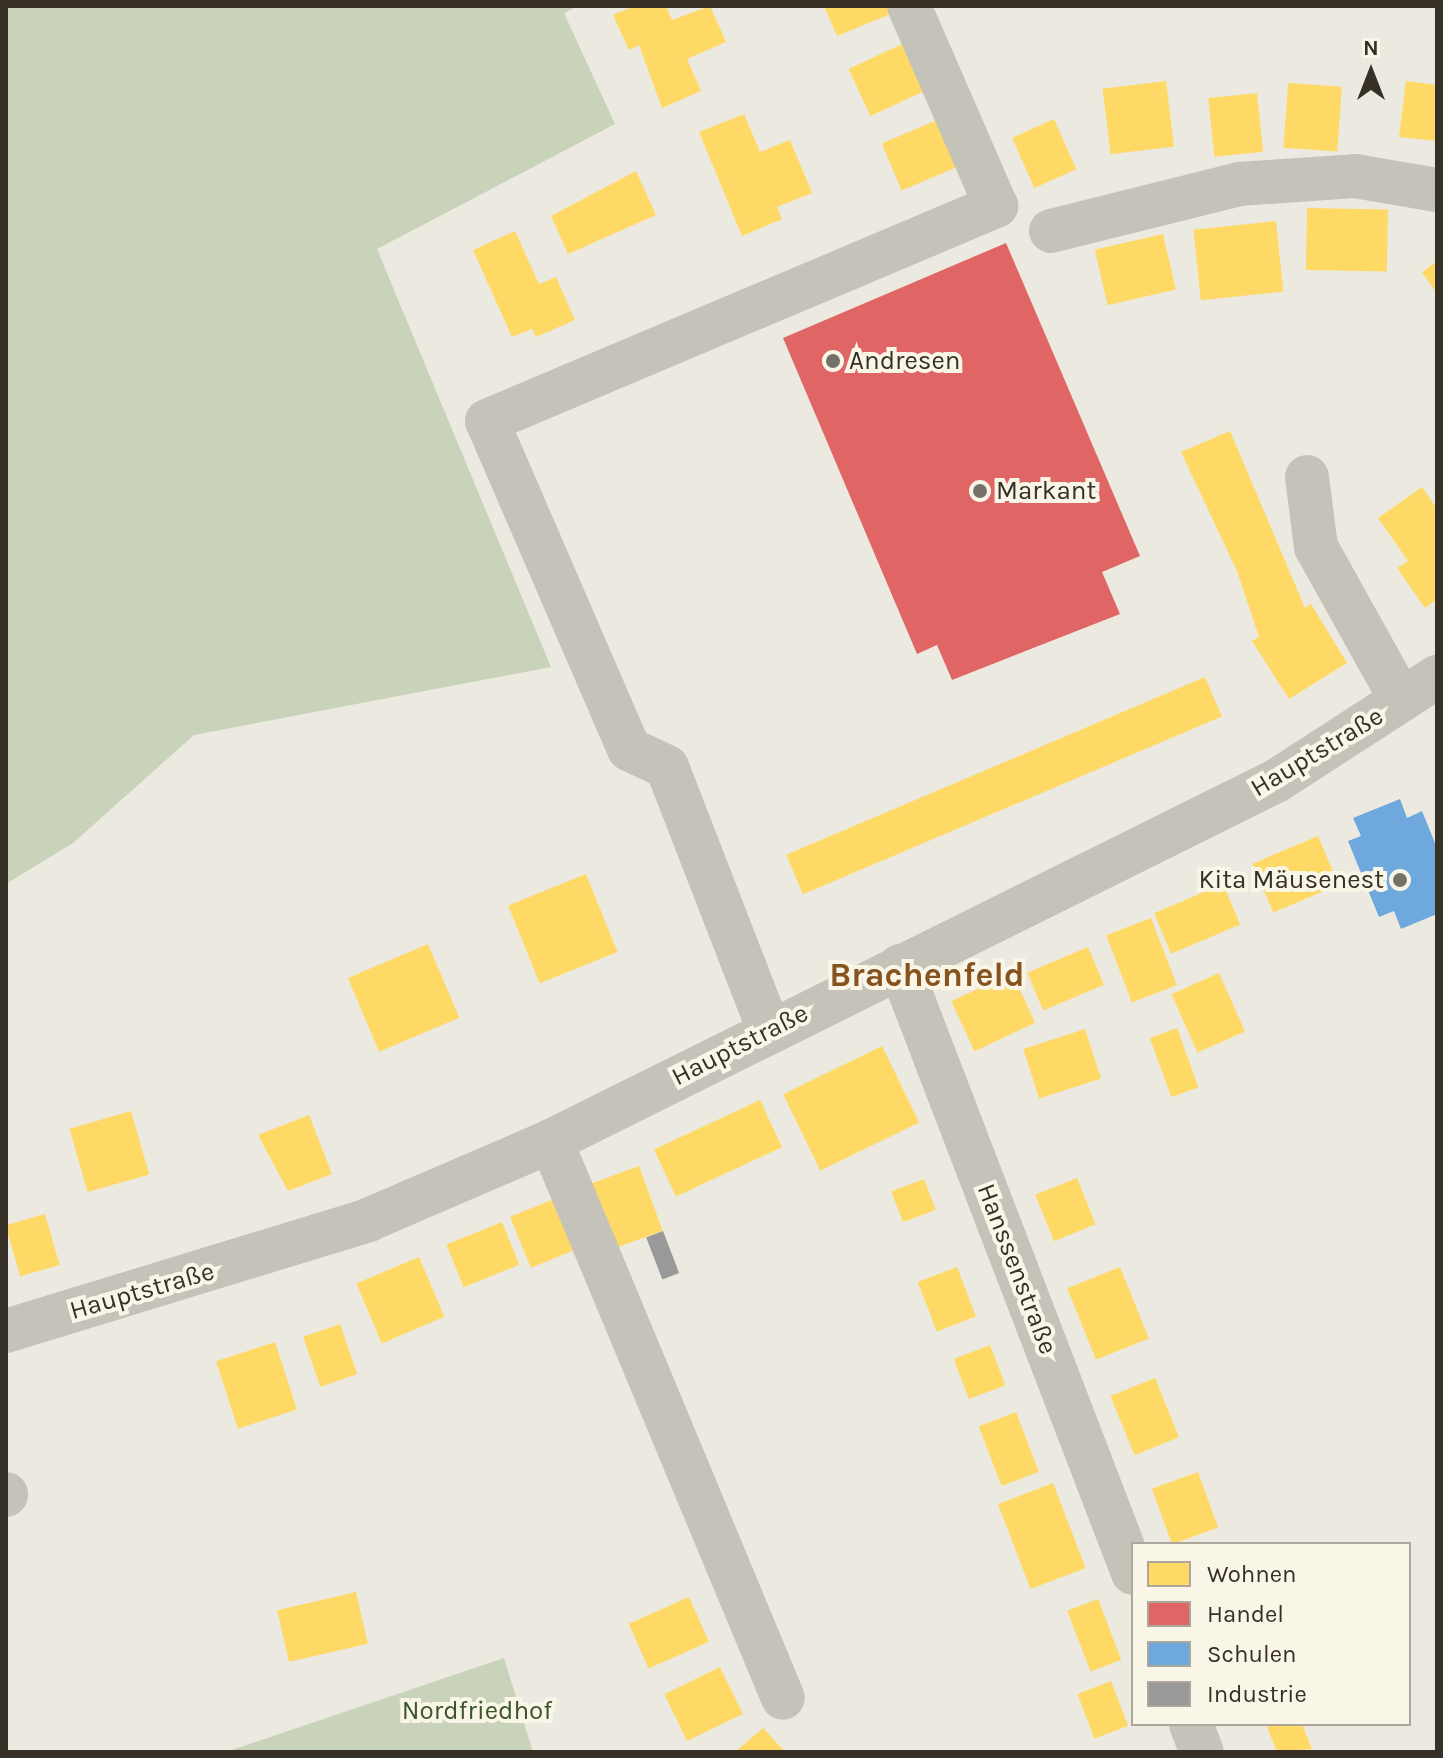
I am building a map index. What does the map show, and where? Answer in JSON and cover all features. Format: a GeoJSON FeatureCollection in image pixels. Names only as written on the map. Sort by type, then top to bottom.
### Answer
{"type":"FeatureCollection","features":[{"type":"Feature","properties":{"kind":"street"},"geometry":{"type":"LineString","coordinates":[[769,1030],[667,767],[629,749],[487,421],[996,206],[909,6]]}},
{"type":"Feature","properties":{"kind":"street"},"geometry":{"type":"LineString","coordinates":[[1051,231],[1239,184],[1355,176],[1437,190]]}},
{"type":"Feature","properties":{"kind":"street"},"geometry":{"type":"LineString","coordinates":[[1307,477],[1316,547],[1419,688]]}},
{"type":"Feature","properties":{"kind":"street","name":"Hauptstraße"},"geometry":{"type":"LineString","coordinates":[[6,1331],[368,1220],[551,1141],[769,1030],[1276,781],[1419,688]]}},
{"type":"Feature","properties":{"kind":"street","name":"Hanssenstraße"},"geometry":{"type":"LineString","coordinates":[[900,966],[1131,1568]]}},
{"type":"Feature","properties":{"kind":"street"},"geometry":{"type":"LineString","coordinates":[[551,1141],[783,1698]]}},
{"type":"Feature","properties":{"kind":"street"},"geometry":{"type":"LineString","coordinates":[[1192,1726],[1202,1752]]}},
{"type":"Feature","properties":{"kind":"green space"},"geometry":{"type":"Polygon","coordinates":[[[6,6],[578,6],[564,13],[615,124],[377,249],[551,667],[194,735],[73,843],[6,884],[6,6]]]}},
{"type":"Feature","properties":{"kind":"green space","name":"Nordfriedhof"},"geometry":{"type":"Polygon","coordinates":[[[504,1658],[533,1752],[226,1752],[504,1658]]]}},
{"type":"Feature","properties":{"kind":"building: Wohnen"},"geometry":{"type":"Polygon","coordinates":[[[634,6],[666,6],[672,20],[710,6],[726,42],[687,59],[701,91],[662,108],[639,45],[629,50],[613,15],[634,6]]]}},
{"type":"Feature","properties":{"kind":"building: Wohnen"},"geometry":{"type":"Polygon","coordinates":[[[824,6],[890,6],[893,13],[837,36],[824,6]]]}},
{"type":"Feature","properties":{"kind":"building: Wohnen"},"geometry":{"type":"Polygon","coordinates":[[[902,44],[924,91],[871,116],[849,69],[902,44]]]}},
{"type":"Feature","properties":{"kind":"building: Wohnen"},"geometry":{"type":"Polygon","coordinates":[[[1166,81],[1174,147],[1111,154],[1102,89],[1166,81]]]}},
{"type":"Feature","properties":{"kind":"building: Wohnen"},"geometry":{"type":"Polygon","coordinates":[[[1406,81],[1437,85],[1437,141],[1399,137],[1406,81]]]}},
{"type":"Feature","properties":{"kind":"building: Wohnen"},"geometry":{"type":"Polygon","coordinates":[[[1288,83],[1342,87],[1337,152],[1283,148],[1288,83]]]}},
{"type":"Feature","properties":{"kind":"building: Wohnen"},"geometry":{"type":"Polygon","coordinates":[[[1257,93],[1263,152],[1214,157],[1208,98],[1257,93]]]}},
{"type":"Feature","properties":{"kind":"building: Wohnen"},"geometry":{"type":"Polygon","coordinates":[[[744,114],[760,152],[790,140],[812,193],[777,207],[782,219],[742,236],[699,132],[744,114]]]}},
{"type":"Feature","properties":{"kind":"building: Wohnen"},"geometry":{"type":"Polygon","coordinates":[[[1054,119],[1076,169],[1034,188],[1012,138],[1054,119]]]}},
{"type":"Feature","properties":{"kind":"building: Wohnen"},"geometry":{"type":"Polygon","coordinates":[[[937,120],[957,167],[902,190],[882,143],[937,120]]]}},
{"type":"Feature","properties":{"kind":"building: Wohnen"},"geometry":{"type":"Polygon","coordinates":[[[636,171],[656,215],[568,254],[551,216],[636,171]]]}},
{"type":"Feature","properties":{"kind":"building: Wohnen"},"geometry":{"type":"Polygon","coordinates":[[[1307,208],[1388,209],[1387,271],[1306,270],[1307,208]]]}},
{"type":"Feature","properties":{"kind":"building: Wohnen"},"geometry":{"type":"Polygon","coordinates":[[[1276,221],[1283,292],[1201,300],[1193,230],[1276,221]]]}},
{"type":"Feature","properties":{"kind":"building: Wohnen"},"geometry":{"type":"Polygon","coordinates":[[[515,231],[539,284],[556,277],[575,320],[536,337],[532,329],[512,337],[473,250],[515,231]]]}},
{"type":"Feature","properties":{"kind":"building: Wohnen"},"geometry":{"type":"Polygon","coordinates":[[[1163,234],[1176,290],[1108,305],[1095,250],[1163,234]]]}},
{"type":"Feature","properties":{"kind":"building: Wohnen"},"geometry":{"type":"Polygon","coordinates":[[[1437,261],[1437,294],[1422,272],[1437,261]]]}},
{"type":"Feature","properties":{"kind":"building: Wohnen"},"geometry":{"type":"Polygon","coordinates":[[[1230,431],[1305,608],[1311,604],[1347,663],[1289,699],[1252,641],[1259,637],[1237,571],[1181,452],[1230,431]]]}},
{"type":"Feature","properties":{"kind":"building: Wohnen"},"geometry":{"type":"Polygon","coordinates":[[[1422,487],[1437,509],[1437,599],[1425,608],[1397,568],[1408,561],[1378,518],[1422,487]]]}},
{"type":"Feature","properties":{"kind":"building: Wohnen"},"geometry":{"type":"Polygon","coordinates":[[[1205,677],[1222,717],[803,894],[786,855],[1205,677]]]}},
{"type":"Feature","properties":{"kind":"building: Wohnen"},"geometry":{"type":"Polygon","coordinates":[[[1318,836],[1339,885],[1273,913],[1253,864],[1318,836]]]}},
{"type":"Feature","properties":{"kind":"building: Wohnen"},"geometry":{"type":"Polygon","coordinates":[[[586,874],[617,952],[540,983],[508,905],[586,874]]]}},
{"type":"Feature","properties":{"kind":"building: Wohnen"},"geometry":{"type":"Polygon","coordinates":[[[1223,884],[1240,925],[1171,954],[1154,913],[1223,884]]]}},
{"type":"Feature","properties":{"kind":"building: Wohnen"},"geometry":{"type":"Polygon","coordinates":[[[1151,918],[1177,985],[1132,1002],[1106,935],[1151,918]]]}},
{"type":"Feature","properties":{"kind":"building: Wohnen"},"geometry":{"type":"Polygon","coordinates":[[[428,944],[459,1018],[379,1052],[348,978],[428,944]]]}},
{"type":"Feature","properties":{"kind":"building: Wohnen"},"geometry":{"type":"Polygon","coordinates":[[[1088,947],[1104,985],[1043,1011],[1027,973],[1088,947]]]}},
{"type":"Feature","properties":{"kind":"building: Wohnen"},"geometry":{"type":"Polygon","coordinates":[[[1012,973],[1035,1023],[975,1051],[951,1001],[1012,973]]]}},
{"type":"Feature","properties":{"kind":"building: Wohnen"},"geometry":{"type":"Polygon","coordinates":[[[1219,973],[1245,1031],[1198,1053],[1171,994],[1219,973]]]}},
{"type":"Feature","properties":{"kind":"building: Wohnen"},"geometry":{"type":"Polygon","coordinates":[[[1177,1028],[1199,1087],[1171,1097],[1150,1038],[1177,1028]]]}},
{"type":"Feature","properties":{"kind":"building: Wohnen"},"geometry":{"type":"Polygon","coordinates":[[[1085,1029],[1101,1078],[1039,1099],[1023,1049],[1085,1029]]]}},
{"type":"Feature","properties":{"kind":"building: Wohnen"},"geometry":{"type":"Polygon","coordinates":[[[882,1046],[919,1122],[820,1171],[783,1094],[882,1046]]]}},
{"type":"Feature","properties":{"kind":"building: Wohnen"},"geometry":{"type":"Polygon","coordinates":[[[760,1100],[782,1147],[676,1197],[654,1149],[760,1100]]]}},
{"type":"Feature","properties":{"kind":"building: Wohnen"},"geometry":{"type":"Polygon","coordinates":[[[131,1111],[149,1174],[88,1192],[69,1129],[131,1111]]]}},
{"type":"Feature","properties":{"kind":"building: Wohnen"},"geometry":{"type":"Polygon","coordinates":[[[309,1115],[332,1174],[288,1191],[258,1135],[309,1115]]]}},
{"type":"Feature","properties":{"kind":"building: Wohnen"},"geometry":{"type":"Polygon","coordinates":[[[639,1166],[663,1231],[613,1249],[589,1184],[639,1166]]]}},
{"type":"Feature","properties":{"kind":"building: Wohnen"},"geometry":{"type":"Polygon","coordinates":[[[1077,1178],[1096,1224],[1054,1241],[1035,1195],[1077,1178]]]}},
{"type":"Feature","properties":{"kind":"building: Wohnen"},"geometry":{"type":"Polygon","coordinates":[[[924,1179],[936,1210],[903,1222],[891,1192],[924,1179]]]}},
{"type":"Feature","properties":{"kind":"building: Wohnen"},"geometry":{"type":"Polygon","coordinates":[[[564,1195],[585,1246],[531,1268],[510,1217],[564,1195]]]}},
{"type":"Feature","properties":{"kind":"building: Wohnen"},"geometry":{"type":"Polygon","coordinates":[[[45,1214],[60,1265],[20,1276],[6,1225],[45,1214]]]}},
{"type":"Feature","properties":{"kind":"building: Wohnen"},"geometry":{"type":"Polygon","coordinates":[[[502,1222],[519,1265],[464,1287],[446,1244],[502,1222]]]}},
{"type":"Feature","properties":{"kind":"building: Wohnen"},"geometry":{"type":"Polygon","coordinates":[[[419,1257],[444,1317],[382,1343],[356,1284],[419,1257]]]}},
{"type":"Feature","properties":{"kind":"building: Wohnen"},"geometry":{"type":"Polygon","coordinates":[[[957,1267],[976,1316],[937,1332],[918,1282],[957,1267]]]}},
{"type":"Feature","properties":{"kind":"building: Wohnen"},"geometry":{"type":"Polygon","coordinates":[[[1120,1267],[1149,1338],[1096,1360],[1067,1288],[1120,1267]]]}},
{"type":"Feature","properties":{"kind":"building: Wohnen"},"geometry":{"type":"Polygon","coordinates":[[[340,1324],[357,1374],[320,1387],[303,1337],[340,1324]]]}},
{"type":"Feature","properties":{"kind":"building: Wohnen"},"geometry":{"type":"Polygon","coordinates":[[[275,1342],[297,1410],[238,1429],[216,1361],[275,1342]]]}},
{"type":"Feature","properties":{"kind":"building: Wohnen"},"geometry":{"type":"Polygon","coordinates":[[[990,1345],[1005,1385],[969,1399],[954,1359],[990,1345]]]}},
{"type":"Feature","properties":{"kind":"building: Wohnen"},"geometry":{"type":"Polygon","coordinates":[[[1155,1378],[1179,1437],[1134,1455],[1110,1396],[1155,1378]]]}},
{"type":"Feature","properties":{"kind":"building: Wohnen"},"geometry":{"type":"Polygon","coordinates":[[[1016,1412],[1039,1472],[1002,1486],[979,1426],[1016,1412]]]}},
{"type":"Feature","properties":{"kind":"building: Wohnen"},"geometry":{"type":"Polygon","coordinates":[[[1198,1472],[1218,1527],[1171,1542],[1152,1489],[1198,1472]]]}},
{"type":"Feature","properties":{"kind":"building: Wohnen"},"geometry":{"type":"Polygon","coordinates":[[[1053,1483],[1086,1568],[1031,1589],[998,1504],[1053,1483]]]}},
{"type":"Feature","properties":{"kind":"building: Wohnen"},"geometry":{"type":"Polygon","coordinates":[[[356,1592],[368,1644],[289,1662],[277,1610],[356,1592]]]}},
{"type":"Feature","properties":{"kind":"building: Wohnen"},"geometry":{"type":"Polygon","coordinates":[[[689,1597],[709,1642],[649,1669],[629,1624],[689,1597]]]}},
{"type":"Feature","properties":{"kind":"building: Wohnen"},"geometry":{"type":"Polygon","coordinates":[[[1098,1599],[1121,1660],[1090,1672],[1067,1611],[1098,1599]]]}},
{"type":"Feature","properties":{"kind":"building: Wohnen"},"geometry":{"type":"Polygon","coordinates":[[[720,1667],[743,1714],[687,1741],[664,1694],[720,1667]]]}},
{"type":"Feature","properties":{"kind":"building: Wohnen"},"geometry":{"type":"Polygon","coordinates":[[[1111,1681],[1128,1726],[1095,1739],[1077,1694],[1111,1681]]]}},
{"type":"Feature","properties":{"kind":"building: Wohnen"},"geometry":{"type":"Polygon","coordinates":[[[1267,1726],[1303,1726],[1312,1749],[1277,1752],[1267,1726]]]}},
{"type":"Feature","properties":{"kind":"building: Wohnen"},"geometry":{"type":"Polygon","coordinates":[[[763,1728],[785,1752],[735,1752],[763,1728]]]}},
{"type":"Feature","properties":{"kind":"building: Handel","name":"Markant"},"geometry":{"type":"Polygon","coordinates":[[[1006,243],[1140,556],[1102,572],[1120,614],[952,680],[937,645],[917,654],[783,338],[1006,243]]]}},
{"type":"Feature","properties":{"kind":"building: Schulen","name":"Kita Mäusenest"},"geometry":{"type":"Polygon","coordinates":[[[1400,799],[1407,818],[1422,811],[1437,848],[1437,914],[1401,929],[1394,911],[1379,917],[1348,841],[1361,836],[1353,818],[1400,799]]]}},
{"type":"Feature","properties":{"kind":"building: Industrie"},"geometry":{"type":"Polygon","coordinates":[[[663,1231],[679,1273],[662,1279],[646,1237],[663,1231]]]}},
{"type":"Feature","properties":{"kind":"place","name":"Andresen"},"geometry":{"type":"Point","coordinates":[833,361]}},
{"type":"Feature","properties":{"kind":"place","name":"Markant"},"geometry":{"type":"Point","coordinates":[980,491]}},
{"type":"Feature","properties":{"kind":"place","name":"Kita Mäusenest"},"geometry":{"type":"Point","coordinates":[1400,880]}},
{"type":"Feature","properties":{"kind":"district","name":"Brachenfeld"},"geometry":{"type":"Point","coordinates":[927,976]}}]}
